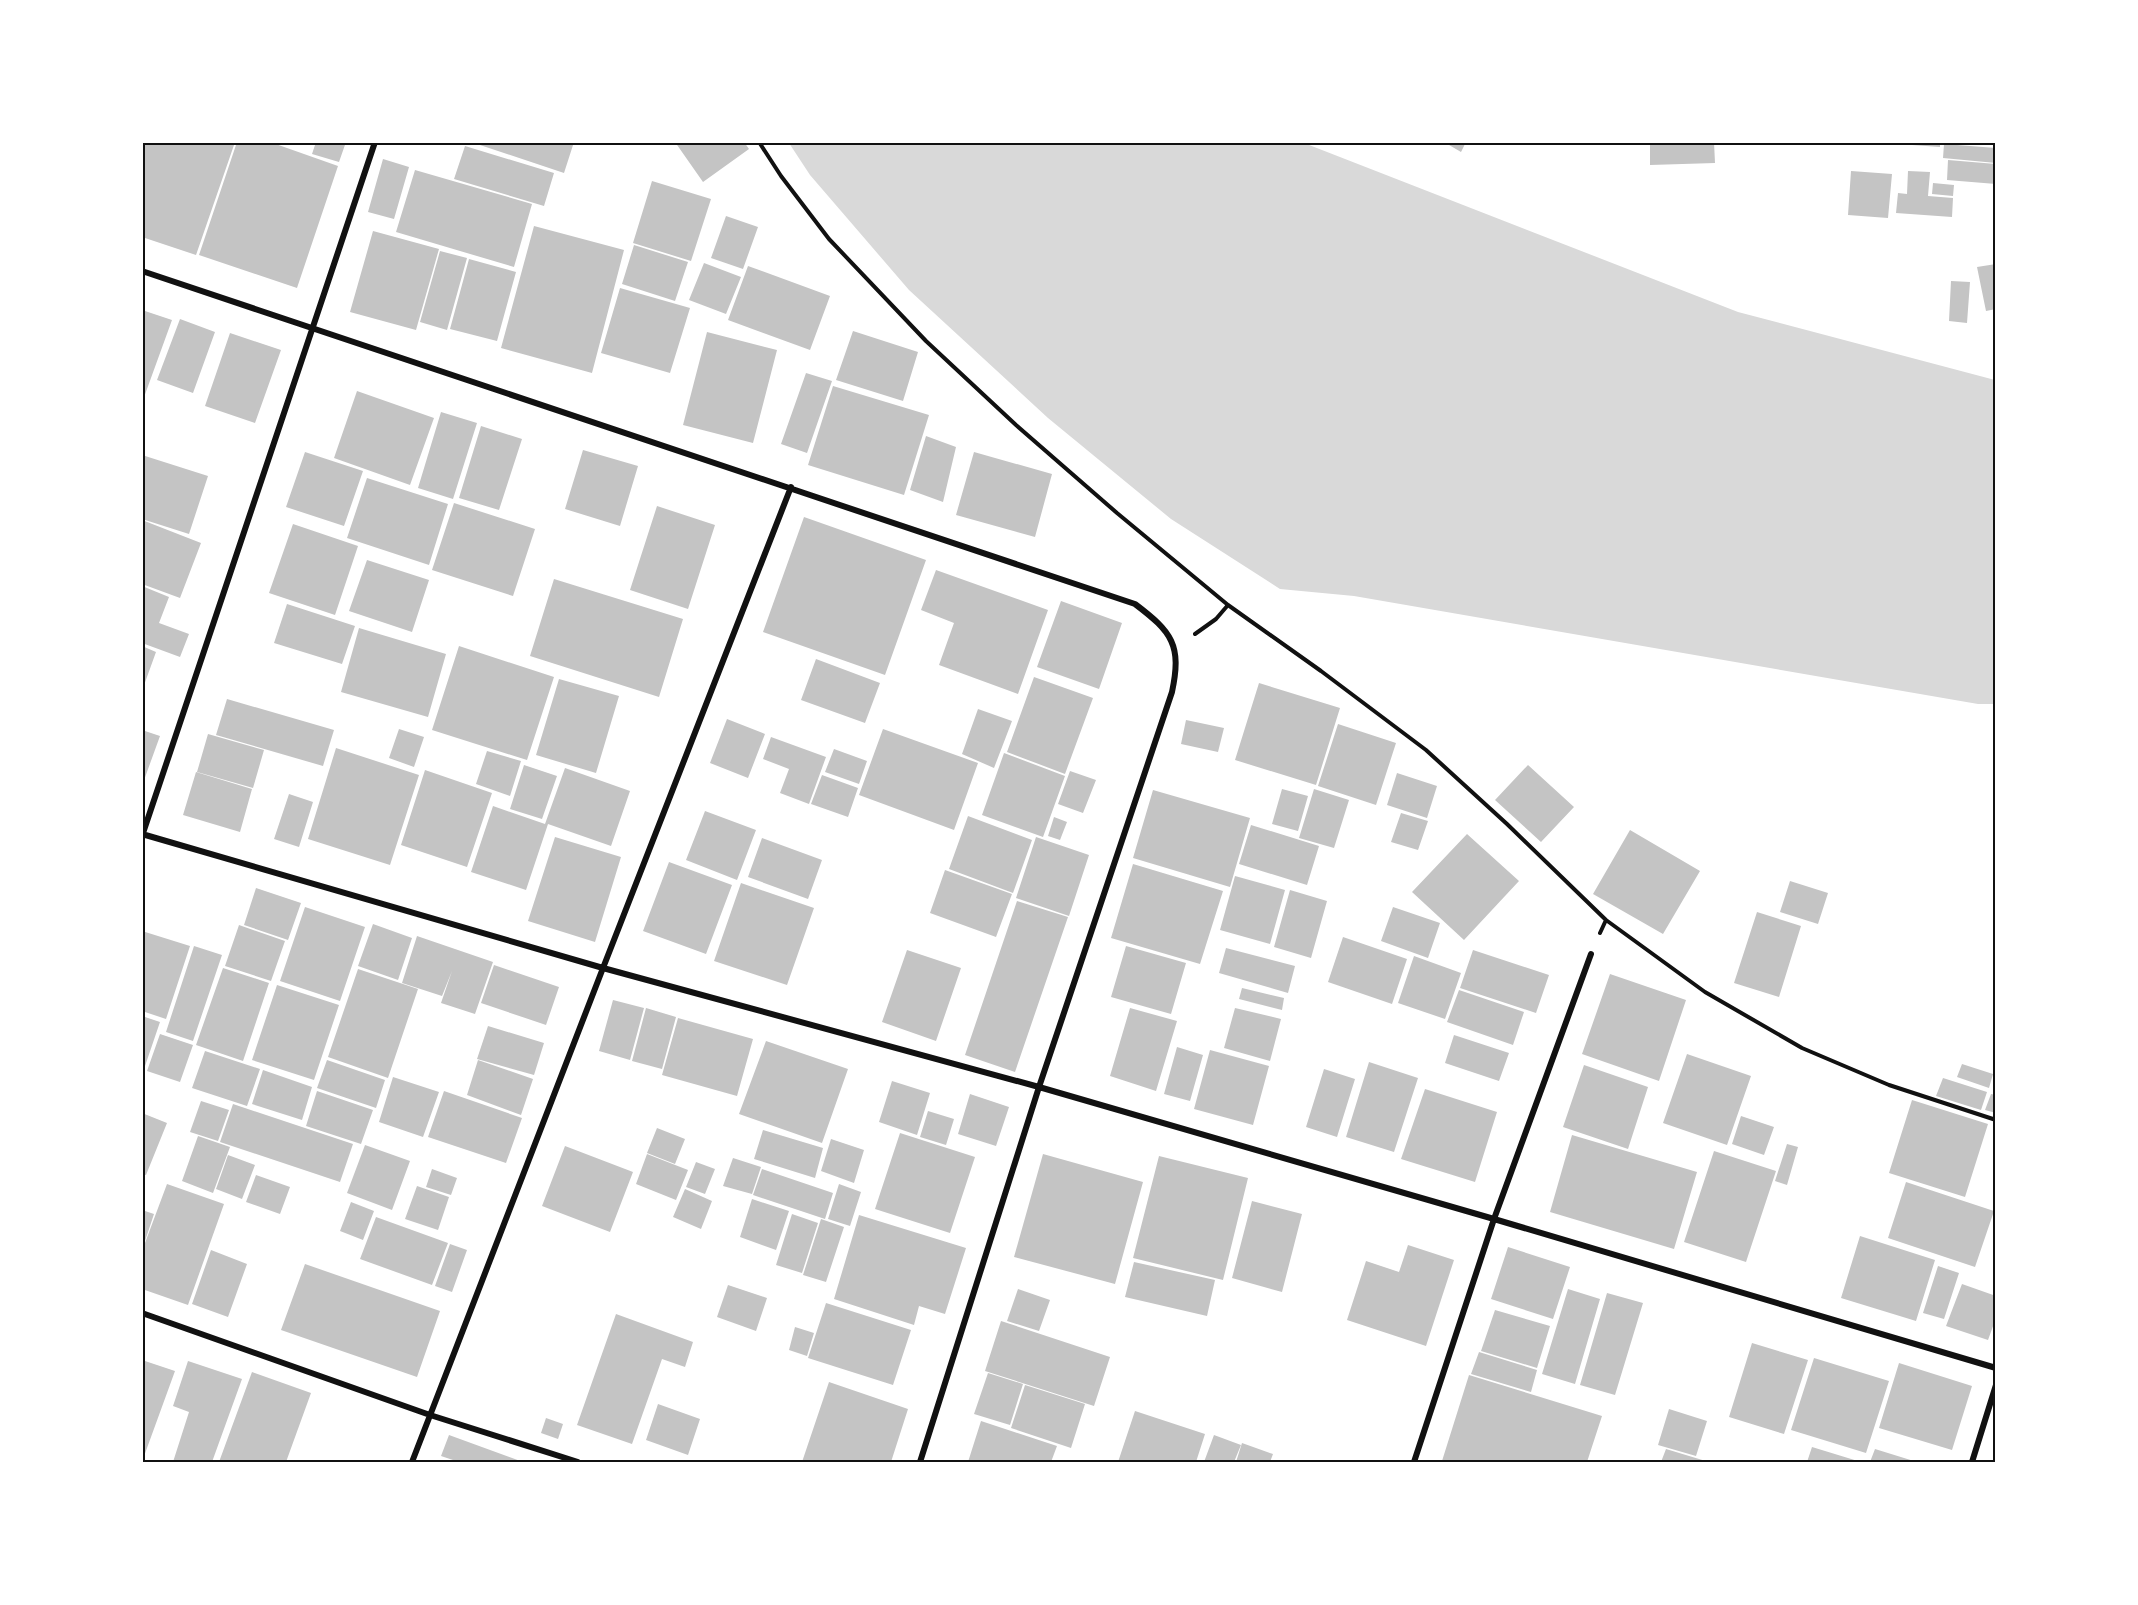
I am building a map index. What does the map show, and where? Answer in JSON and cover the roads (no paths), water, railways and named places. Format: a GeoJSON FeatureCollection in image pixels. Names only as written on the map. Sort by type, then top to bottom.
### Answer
{"type":"FeatureCollection","features":[{"type":"Feature","properties":{"kind":"street"},"geometry":{"type":"LineString","coordinates":[[375,142],[143,835],[603,968],[1039,1087],[1995,1368]]}},
{"type":"Feature","properties":{"kind":"street"},"geometry":{"type":"LineString","coordinates":[[142,271],[1135,604],[1158,621],[1175,646],[1177,670],[1172,692],[1039,1087],[920,1462]]}},
{"type":"Feature","properties":{"kind":"street"},"geometry":{"type":"LineString","coordinates":[[412,1462],[791,487]]}},
{"type":"Feature","properties":{"kind":"street"},"geometry":{"type":"LineString","coordinates":[[1414,1462],[1494,1219],[1591,954]]}},
{"type":"Feature","properties":{"kind":"street"},"geometry":{"type":"LineString","coordinates":[[142,1313],[430,1415],[578,1462]]}},
{"type":"Feature","properties":{"kind":"street"},"geometry":{"type":"LineString","coordinates":[[1972,1462],[1995,1385]]}}]}
